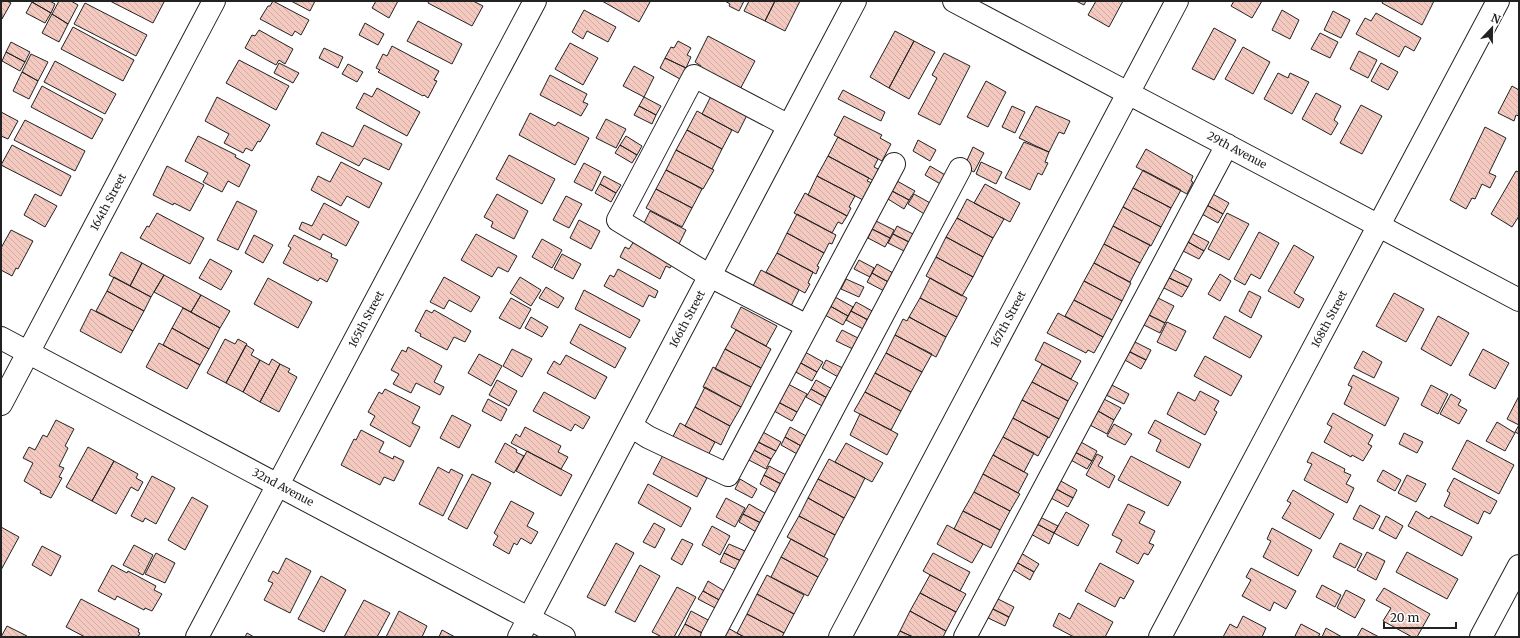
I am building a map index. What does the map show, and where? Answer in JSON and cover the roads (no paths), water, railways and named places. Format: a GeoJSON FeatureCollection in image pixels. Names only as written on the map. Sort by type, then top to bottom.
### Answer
{"type":"FeatureCollection","features":[{"type":"Feature","properties":{"kind":"street","name":"164th Street"},"geometry":{"type":"LineString","coordinates":[[1,404],[214,1]]}},
{"type":"Feature","properties":{"kind":"street","name":"165th Street"},"geometry":{"type":"LineString","coordinates":[[197,637],[535,1]]}},
{"type":"Feature","properties":{"kind":"street","name":"166th Street"},"geometry":{"type":"LineString","coordinates":[[524,628],[854,1]]}},
{"type":"Feature","properties":{"kind":"street","name":"29th Avenue"},"geometry":{"type":"LineString","coordinates":[[954,1],[1519,300]]}},
{"type":"Feature","properties":{"kind":"street","name":"167th Street"},"geometry":{"type":"LineString","coordinates":[[840,637],[1177,1]]}},
{"type":"Feature","properties":{"kind":"street","name":"168th Street"},"geometry":{"type":"LineString","coordinates":[[1160,637],[1498,1]]}},
{"type":"Feature","properties":{"kind":"street"},"geometry":{"type":"LineString","coordinates":[[788,126],[694,76],[618,220],[710,276],[807,326]]}},
{"type":"Feature","properties":{"kind":"street"},"geometry":{"type":"LineString","coordinates":[[966,637],[1227,145]]}},
{"type":"Feature","properties":{"kind":"street"},"geometry":{"type":"LineString","coordinates":[[630,426],[728,475],[894,164]]}},
{"type":"Feature","properties":{"kind":"street"},"geometry":{"type":"LineString","coordinates":[[712,637],[960,169]]}},
{"type":"Feature","properties":{"kind":"street","name":"32nd Avenue"},"geometry":{"type":"LineString","coordinates":[[1,338],[278,484],[524,628],[564,637]]}},
{"type":"Feature","properties":{"kind":"street"},"geometry":{"type":"LineString","coordinates":[[1481,637],[1519,566]]}}]}
